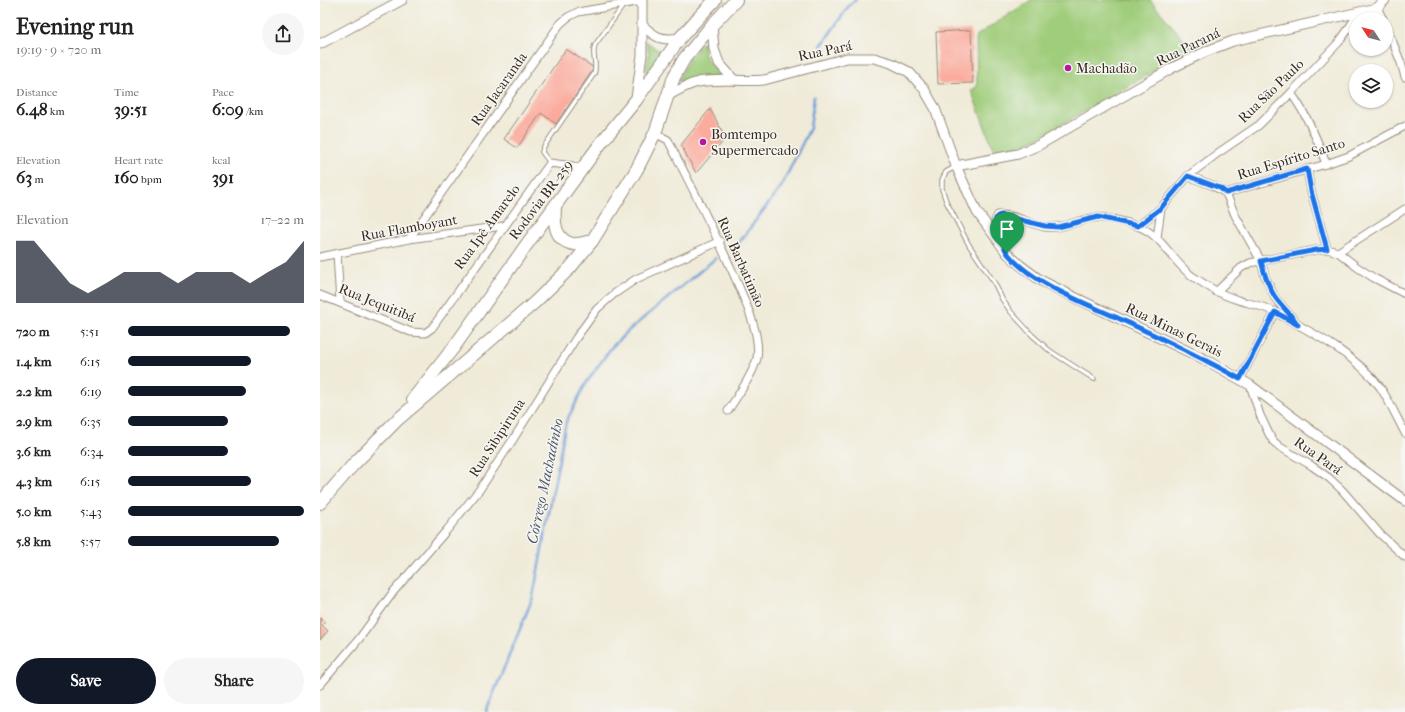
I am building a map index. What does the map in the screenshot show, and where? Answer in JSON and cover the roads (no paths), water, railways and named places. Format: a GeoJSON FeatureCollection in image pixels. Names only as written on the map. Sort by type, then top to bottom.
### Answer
{"type":"FeatureCollection","features":[{"type":"Feature","properties":{"kind":"highway","name":"Rodovia BR-259"},"geometry":{"type":"LineString","coordinates":[[396,421],[454,347],[555,206],[636,100],[680,38],[715,0]]}},
{"type":"Feature","properties":{"kind":"highway"},"geometry":{"type":"LineString","coordinates":[[320,503],[396,421],[534,303],[570,268],[592,241],[637,169],[654,133],[674,77],[684,59],[712,25],[736,0]]}},
{"type":"Feature","properties":{"kind":"highway"},"geometry":{"type":"LineString","coordinates":[[555,206],[554,222],[557,232],[564,240],[574,244],[592,241]]}},
{"type":"Feature","properties":{"kind":"street"},"geometry":{"type":"LineString","coordinates":[[320,44],[402,0]]}},
{"type":"Feature","properties":{"kind":"street"},"geometry":{"type":"LineString","coordinates":[[636,100],[641,70],[642,0]]}},
{"type":"Feature","properties":{"kind":"street","name":"Rua Jacaranda"},"geometry":{"type":"LineString","coordinates":[[409,239],[560,24],[568,17],[578,12],[624,5],[642,0]]}},
{"type":"Feature","properties":{"kind":"street"},"geometry":{"type":"LineString","coordinates":[[1379,12],[1377,8],[1385,0]]}},
{"type":"Feature","properties":{"kind":"street","name":"Rua Paraná"},"geometry":{"type":"LineString","coordinates":[[1359,12],[1377,8]]}},
{"type":"Feature","properties":{"kind":"street","name":"Rua Paraná"},"geometry":{"type":"LineString","coordinates":[[956,166],[1018,154],[1039,145],[1172,68],[1214,48],[1233,41],[1349,14]]}},
{"type":"Feature","properties":{"kind":"street"},"geometry":{"type":"LineString","coordinates":[[712,25],[714,49],[719,63],[734,80]]}},
{"type":"Feature","properties":{"kind":"street"},"geometry":{"type":"LineString","coordinates":[[642,26],[659,38],[670,40],[680,38]]}},
{"type":"Feature","properties":{"kind":"street","name":"Rua São Paulo"},"geometry":{"type":"LineString","coordinates":[[1138,226],[1161,208],[1188,176],[1259,125],[1339,42],[1349,28]]}},
{"type":"Feature","properties":{"kind":"street"},"geometry":{"type":"LineString","coordinates":[[1393,40],[1403,62],[1405,77]]}},
{"type":"Feature","properties":{"kind":"street","name":"Rua Pará"},"geometry":{"type":"LineString","coordinates":[[666,98],[684,87],[698,82],[764,80],[847,58],[874,58],[891,63],[909,72],[924,90],[935,108],[956,166]]}},
{"type":"Feature","properties":{"kind":"street"},"geometry":{"type":"LineString","coordinates":[[1291,93],[1303,110],[1312,127],[1326,164]]}},
{"type":"Feature","properties":{"kind":"street","name":"Rua Espírito Santo"},"geometry":{"type":"LineString","coordinates":[[1226,193],[1326,164],[1348,156],[1405,126]]}},
{"type":"Feature","properties":{"kind":"street","name":"Rua Barbatimão"},"geometry":{"type":"LineString","coordinates":[[654,133],[668,140],[720,241],[751,314],[757,342],[757,358],[752,371],[728,411]]}},
{"type":"Feature","properties":{"kind":"street"},"geometry":{"type":"LineString","coordinates":[[550,162],[573,166],[582,170]]}},
{"type":"Feature","properties":{"kind":"street","name":"Rua Ipê Amarelo"},"geometry":{"type":"LineString","coordinates":[[425,333],[432,328],[503,226],[550,162]]}},
{"type":"Feature","properties":{"kind":"street","name":"Rua Minas Gerais"},"geometry":{"type":"LineString","coordinates":[[956,166],[977,212],[1007,253],[1040,280],[1204,359],[1250,385],[1405,501]]}},
{"type":"Feature","properties":{"kind":"street"},"geometry":{"type":"LineString","coordinates":[[1307,169],[1311,191],[1327,249]]}},
{"type":"Feature","properties":{"kind":"street"},"geometry":{"type":"LineString","coordinates":[[1188,176],[1220,188],[1226,193],[1235,215],[1261,261],[1265,276],[1275,298],[1298,325]]}},
{"type":"Feature","properties":{"kind":"street"},"geometry":{"type":"LineString","coordinates":[[1157,238],[1161,208]]}},
{"type":"Feature","properties":{"kind":"street"},"geometry":{"type":"LineString","coordinates":[[1338,252],[1405,209]]}},
{"type":"Feature","properties":{"kind":"street"},"geometry":{"type":"LineString","coordinates":[[1007,253],[996,219],[998,216],[1019,219],[1045,226],[1058,227],[1098,217],[1138,226],[1157,238],[1176,262],[1191,275],[1216,292],[1264,307],[1275,312],[1340,350],[1369,375],[1379,387],[1389,402],[1405,433]]}},
{"type":"Feature","properties":{"kind":"street","name":"Rua Flamboyant"},"geometry":{"type":"LineString","coordinates":[[320,257],[409,239],[503,226]]}},
{"type":"Feature","properties":{"kind":"street","name":"Rua Sibipiruna"},"geometry":{"type":"LineString","coordinates":[[320,685],[359,639],[394,591],[480,489],[514,438],[576,338],[597,309],[614,294],[636,279],[720,241]]}},
{"type":"Feature","properties":{"kind":"street"},"geometry":{"type":"LineString","coordinates":[[1216,292],[1242,268],[1250,263],[1327,249],[1338,252],[1374,278],[1405,294]]}},
{"type":"Feature","properties":{"kind":"street"},"geometry":{"type":"LineString","coordinates":[[337,254],[340,302]]}},
{"type":"Feature","properties":{"kind":"street","name":"Rua Jequitibá"},"geometry":{"type":"LineString","coordinates":[[320,294],[411,332],[425,333]]}},
{"type":"Feature","properties":{"kind":"street"},"geometry":{"type":"LineString","coordinates":[[1240,379],[1275,312]]}},
{"type":"Feature","properties":{"kind":"street","name":"Rua Pará"},"geometry":{"type":"LineString","coordinates":[[1250,385],[1260,415],[1273,441],[1329,478],[1342,490],[1380,534],[1405,557]]}},
{"type":"Feature","properties":{"kind":"lane"},"geometry":{"type":"LineString","coordinates":[[550,162],[542,152],[543,148],[594,74],[596,69],[593,51],[595,45],[624,5]]}},
{"type":"Feature","properties":{"kind":"lane"},"geometry":{"type":"LineString","coordinates":[[956,166],[946,172],[942,180],[942,189],[946,202],[970,245],[994,282],[1002,299],[1011,312],[1038,340],[1050,350],[1094,379]]}},
{"type":"Feature","properties":{"kind":"waterway","name":"Córrego Machadinho"},"geometry":{"type":"LineString","coordinates":[[821,46],[851,3],[856,0]]}},
{"type":"Feature","properties":{"kind":"waterway","name":"Córrego Machadinho"},"geometry":{"type":"LineString","coordinates":[[731,249],[741,240],[781,187],[810,128],[814,97]]}},
{"type":"Feature","properties":{"kind":"waterway","name":"Córrego Machadinho"},"geometry":{"type":"LineString","coordinates":[[486,712],[533,597],[566,422],[586,383],[611,348],[628,331],[716,258]]}},
{"type":"Feature","properties":{"kind":"place","name":"Machadão"},"geometry":{"type":"Point","coordinates":[1068,68]}},
{"type":"Feature","properties":{"kind":"place","name":"Bomtempo Supermercado"},"geometry":{"type":"Point","coordinates":[703,142]}}]}
